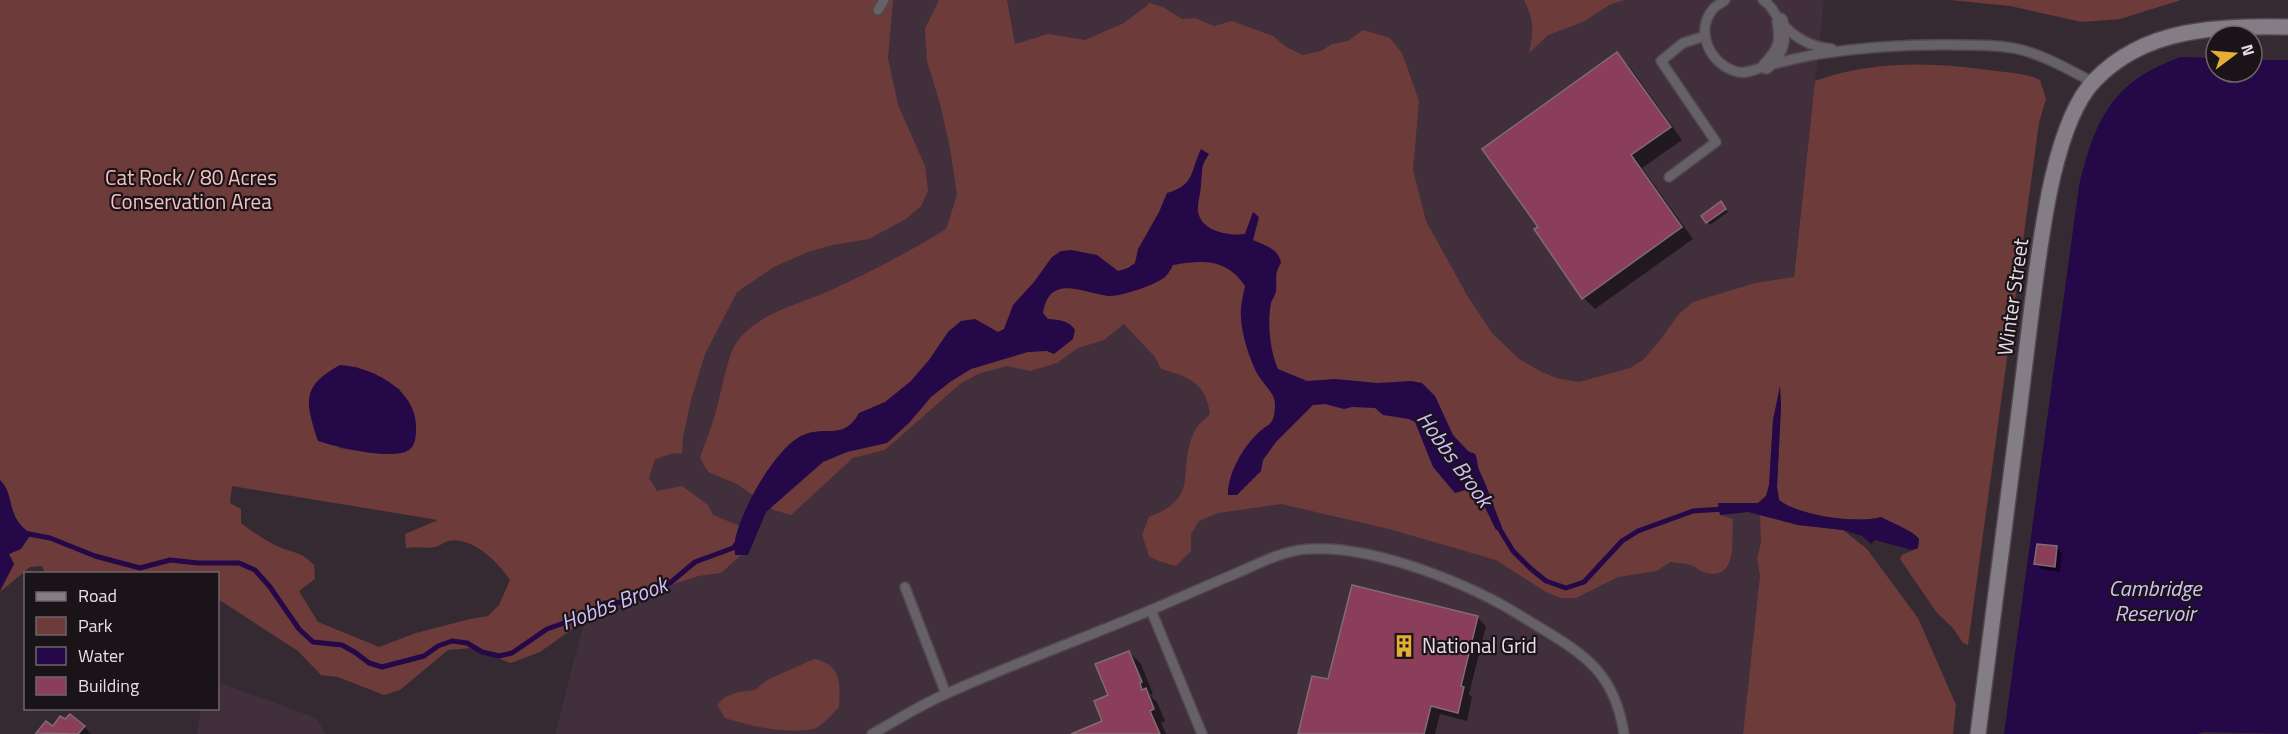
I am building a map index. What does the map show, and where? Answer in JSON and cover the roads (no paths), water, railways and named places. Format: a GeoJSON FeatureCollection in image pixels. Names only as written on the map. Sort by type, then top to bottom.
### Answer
{"type":"FeatureCollection","features":[{"type":"Feature","properties":{"kind":"street"},"geometry":{"type":"LineString","coordinates":[[1766,66],[1780,49],[1783,35],[1780,21]]}},
{"type":"Feature","properties":{"kind":"street","name":"Winter Street"},"geometry":{"type":"LineString","coordinates":[[1978,734],[2040,243],[2064,137],[2077,106],[2093,82],[2118,60],[2144,45],[2173,34],[2208,28],[2288,27]]}},
{"type":"Feature","properties":{"kind":"lane"},"geometry":{"type":"LineString","coordinates":[[878,10],[885,0]]}},
{"type":"Feature","properties":{"kind":"lane"},"geometry":{"type":"LineString","coordinates":[[1725,0],[1714,8],[1709,16],[1705,36],[1713,57],[1728,69],[1742,72],[1758,70],[1766,66],[1816,55],[1849,51],[1938,45],[1985,45],[2018,49],[2055,63],[2093,82]]}},
{"type":"Feature","properties":{"kind":"lane"},"geometry":{"type":"LineString","coordinates":[[1763,0],[1773,8],[1780,21],[1806,43],[1822,48],[1849,51]]}},
{"type":"Feature","properties":{"kind":"lane"},"geometry":{"type":"LineString","coordinates":[[1669,177],[1716,142],[1661,61],[1683,43],[1705,36]]}},
{"type":"Feature","properties":{"kind":"lane"},"geometry":{"type":"LineString","coordinates":[[872,734],[946,694],[1151,610],[1277,555],[1306,549],[1336,549],[1388,560],[1429,572],[1473,589],[1513,611],[1583,656],[1602,675],[1613,692],[1621,713],[1624,734]]}},
{"type":"Feature","properties":{"kind":"lane"},"geometry":{"type":"LineString","coordinates":[[905,587],[946,694]]}},
{"type":"Feature","properties":{"kind":"lane"},"geometry":{"type":"LineString","coordinates":[[1151,610],[1202,734]]}},
{"type":"Feature","properties":{"kind":"water","name":"Cambridge Reservoir"},"geometry":{"type":"Polygon","coordinates":[[[2181,57],[2204,58],[2204,84],[2264,84],[2264,60],[2288,60],[2288,734],[2204,732],[2198,734],[2004,734],[2079,186],[2092,141],[2110,106],[2138,78],[2181,57]]]}},
{"type":"Feature","properties":{"kind":"water"},"geometry":{"type":"Polygon","coordinates":[[[1201,149],[1209,154],[1202,168],[1198,209],[1201,219],[1217,231],[1245,234],[1253,212],[1259,217],[1253,240],[1271,248],[1281,263],[1277,273],[1276,292],[1271,303],[1269,319],[1271,345],[1278,369],[1307,381],[1335,379],[1378,383],[1411,381],[1422,383],[1435,396],[1453,435],[1468,451],[1475,454],[1502,527],[1496,530],[1478,493],[1469,489],[1455,493],[1433,467],[1415,422],[1383,415],[1375,408],[1344,409],[1325,404],[1313,405],[1276,442],[1263,460],[1261,471],[1237,495],[1228,495],[1230,478],[1241,454],[1251,440],[1272,421],[1275,402],[1257,372],[1245,340],[1241,313],[1245,286],[1230,270],[1222,266],[1194,262],[1173,265],[1166,276],[1160,280],[1120,295],[1108,296],[1068,288],[1052,293],[1043,313],[1048,319],[1070,324],[1075,330],[1073,339],[1054,354],[1047,351],[1028,352],[971,369],[931,397],[909,423],[887,443],[847,452],[823,462],[766,512],[748,555],[735,555],[735,541],[739,525],[753,495],[772,465],[793,442],[811,432],[841,430],[853,422],[859,413],[885,402],[911,381],[948,332],[961,321],[975,319],[998,332],[1004,329],[1013,305],[1052,257],[1061,251],[1071,250],[1097,255],[1118,271],[1135,263],[1138,249],[1167,193],[1187,182],[1201,149]]]}},
{"type":"Feature","properties":{"kind":"water"},"geometry":{"type":"Polygon","coordinates":[[[340,365],[379,376],[402,393],[415,416],[415,438],[409,450],[401,453],[378,454],[318,441],[309,406],[312,388],[327,373],[340,365]]]}},
{"type":"Feature","properties":{"kind":"water"},"geometry":{"type":"Polygon","coordinates":[[[1780,386],[1777,487],[1779,500],[1788,506],[1828,517],[1858,520],[1881,517],[1916,536],[1919,539],[1918,548],[1912,550],[1875,540],[1871,544],[1862,536],[1843,530],[1798,525],[1748,512],[1720,515],[1718,503],[1758,503],[1766,496],[1769,485],[1773,420],[1780,386]]]}},
{"type":"Feature","properties":{"kind":"water"},"geometry":{"type":"Polygon","coordinates":[[[0,480],[8,493],[17,520],[31,534],[21,549],[9,554],[14,564],[0,590],[0,480]]]}},
{"type":"Feature","properties":{"kind":"waterway","name":"Hobbs Brook"},"geometry":{"type":"LineString","coordinates":[[1496,523],[1513,551],[1530,568],[1546,581],[1566,588],[1584,582],[1622,541],[1638,531],[1693,511],[1724,509]]}},
{"type":"Feature","properties":{"kind":"waterway","name":"Hobbs Brook"},"geometry":{"type":"LineString","coordinates":[[24,533],[50,538],[95,556],[140,568],[170,560],[239,563],[255,570],[270,587],[299,629],[313,642],[342,645],[369,663],[382,667],[424,656],[438,646],[452,641],[467,643],[482,652],[499,656],[512,653],[547,629],[584,616],[605,603],[626,602],[636,595],[670,583],[695,562],[733,548],[738,542]]}},
{"type":"Feature","properties":{"kind":"place","name":"National Grid"},"geometry":{"type":"Point","coordinates":[1404,646]}},
{"type":"Feature","properties":{"kind":"park label","name":"Cat Rock / 80 Acres Conservation Area"},"geometry":{"type":"Point","coordinates":[191,190]}}]}
